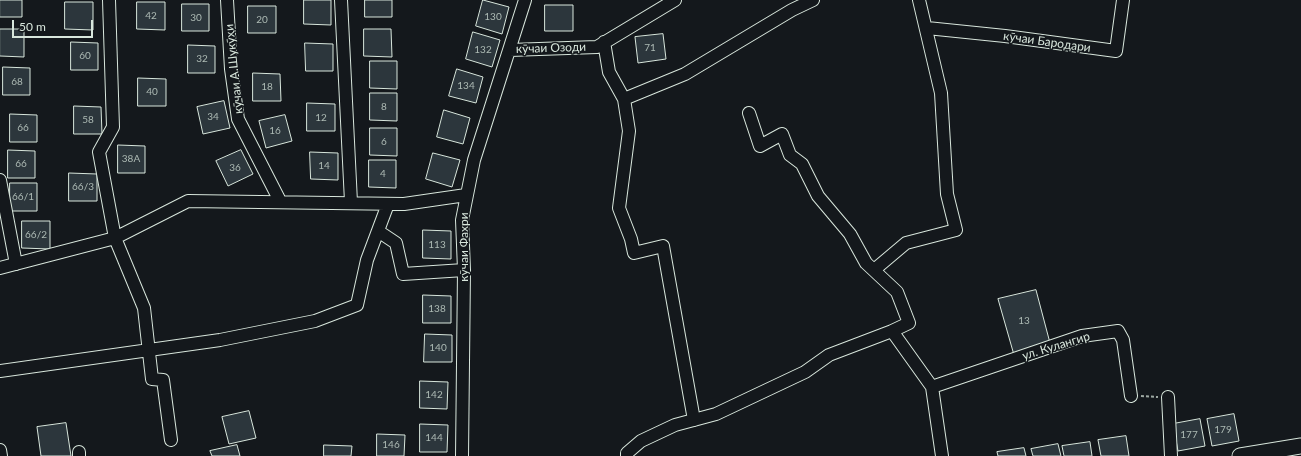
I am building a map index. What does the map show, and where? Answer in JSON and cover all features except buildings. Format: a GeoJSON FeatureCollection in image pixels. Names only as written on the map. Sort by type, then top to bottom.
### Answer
{"type":"FeatureCollection","features":[{"type":"Feature","properties":{"kind":"main road"},"geometry":{"type":"LineString","coordinates":[[1240,456],[1301,446]]}},
{"type":"Feature","properties":{"kind":"street"},"geometry":{"type":"LineString","coordinates":[[109,0],[113,127],[99,152],[115,238],[144,308],[152,379],[163,380],[171,440]]}},
{"type":"Feature","properties":{"kind":"street","name":"кӯчаи А.Шукӯҳи"},"geometry":{"type":"LineString","coordinates":[[227,0],[232,68],[238,119],[280,201]]}},
{"type":"Feature","properties":{"kind":"street"},"geometry":{"type":"LineString","coordinates":[[341,0],[351,202]]}},
{"type":"Feature","properties":{"kind":"street","name":"кӯчаи Фахри"},"geometry":{"type":"LineString","coordinates":[[462,456],[464,270],[462,220],[474,160],[526,0]]}},
{"type":"Feature","properties":{"kind":"street","name":"кӯчаи Озоди"},"geometry":{"type":"LineString","coordinates":[[510,50],[597,47],[675,0]]}},
{"type":"Feature","properties":{"kind":"street"},"geometry":{"type":"LineString","coordinates":[[624,99],[685,74],[792,10],[813,0]]}},
{"type":"Feature","properties":{"kind":"street"},"geometry":{"type":"LineString","coordinates":[[874,270],[906,243],[956,230],[947,194],[941,93],[927,28],[919,0]]}},
{"type":"Feature","properties":{"kind":"street","name":"кӯчаи Бародари"},"geometry":{"type":"LineString","coordinates":[[927,28],[1005,36],[1116,51],[1123,0]]}},
{"type":"Feature","properties":{"kind":"street"},"geometry":{"type":"LineString","coordinates":[[604,42],[610,72],[624,99],[629,131],[619,208],[634,253],[663,246],[694,420]]}},
{"type":"Feature","properties":{"kind":"street"},"geometry":{"type":"LineString","coordinates":[[627,456],[626,453],[641,441],[675,425],[716,414],[805,372],[829,355],[909,323],[897,292],[866,263],[850,234],[818,196],[802,164],[790,155],[782,134],[760,146],[749,113]]}},
{"type":"Feature","properties":{"kind":"street"},"geometry":{"type":"LineString","coordinates":[[0,180],[16,264]]}},
{"type":"Feature","properties":{"kind":"street"},"geometry":{"type":"LineString","coordinates":[[0,268],[115,238],[188,201],[280,201],[404,204],[466,195]]}},
{"type":"Feature","properties":{"kind":"street"},"geometry":{"type":"LineString","coordinates":[[0,371],[149,352],[220,340],[315,321],[357,305],[367,260],[388,204]]}},
{"type":"Feature","properties":{"kind":"street"},"geometry":{"type":"LineString","coordinates":[[378,231],[396,243],[403,274],[464,270]]}},
{"type":"Feature","properties":{"kind":"street","name":"ул. Кулангир"},"geometry":{"type":"LineString","coordinates":[[932,387],[1082,336],[1118,330],[1123,340],[1132,396]]}},
{"type":"Feature","properties":{"kind":"street"},"geometry":{"type":"LineString","coordinates":[[892,331],[932,387],[942,456]]}},
{"type":"Feature","properties":{"kind":"street"},"geometry":{"type":"LineString","coordinates":[[1168,397],[1171,456]]}},
{"type":"Feature","properties":{"kind":"street"},"geometry":{"type":"LineString","coordinates":[[0,450],[1,456]]}},
{"type":"Feature","properties":{"kind":"path"},"geometry":{"type":"LineString","coordinates":[[1132,396],[1168,397]]}}]}
